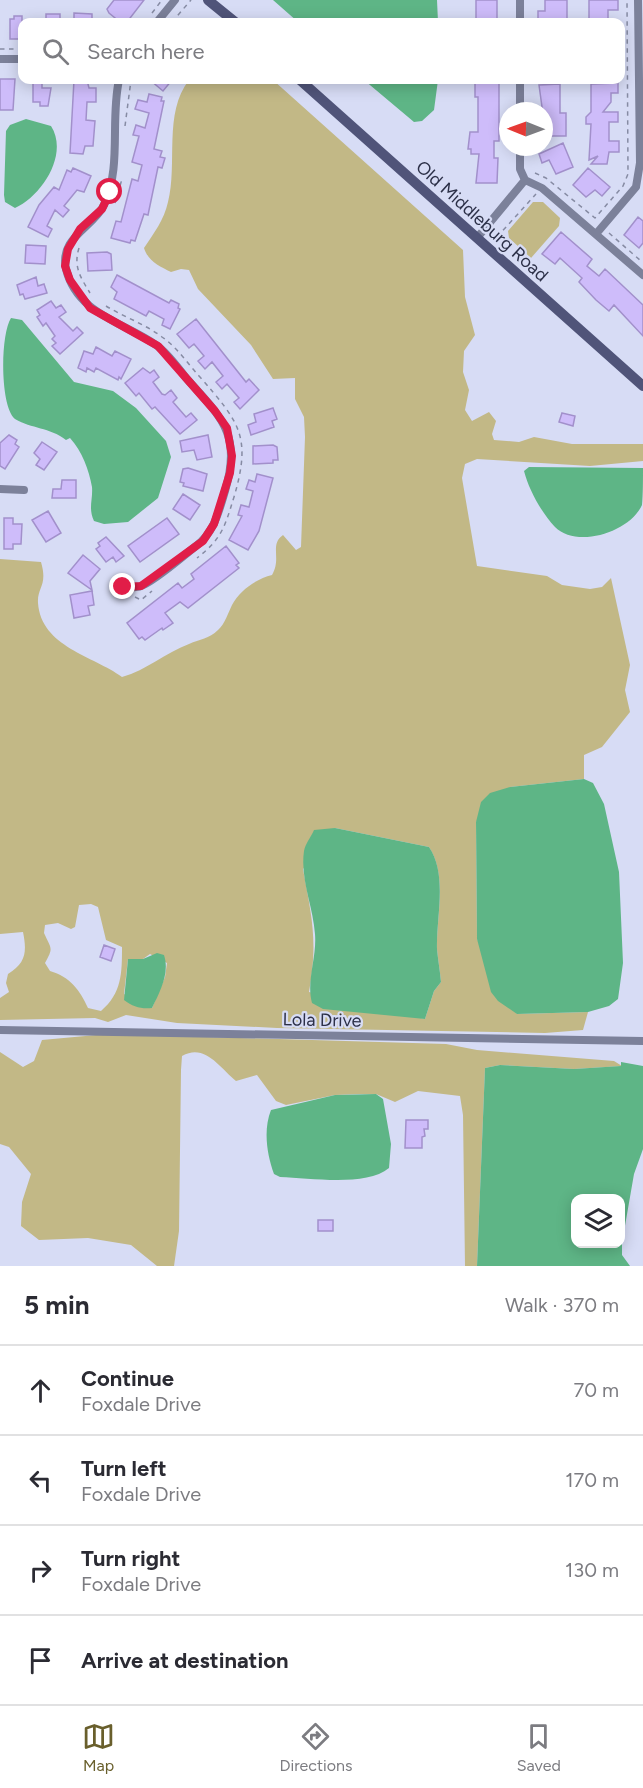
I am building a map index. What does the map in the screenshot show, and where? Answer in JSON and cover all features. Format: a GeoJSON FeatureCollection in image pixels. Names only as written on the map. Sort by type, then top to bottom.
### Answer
{"type":"FeatureCollection","features":[{"type":"Feature","properties":{"kind":"main road"},"geometry":{"type":"LineString","coordinates":[[208,0],[230,18]]}},
{"type":"Feature","properties":{"kind":"main road","name":"Old Middleburg Road"},"geometry":{"type":"LineString","coordinates":[[304,84],[643,386]]}},
{"type":"Feature","properties":{"kind":"street"},"geometry":{"type":"LineString","coordinates":[[160,18],[175,0]]}},
{"type":"Feature","properties":{"kind":"street"},"geometry":{"type":"LineString","coordinates":[[520,0],[520,18]]}},
{"type":"Feature","properties":{"kind":"street"},"geometry":{"type":"LineString","coordinates":[[599,230],[636,187],[640,163],[638,0]]}},
{"type":"Feature","properties":{"kind":"street"},"geometry":{"type":"LineString","coordinates":[[0,59],[18,59]]}},
{"type":"Feature","properties":{"kind":"street"},"geometry":{"type":"LineString","coordinates":[[118,84],[110,192],[102,209],[73,238],[65,266],[77,293],[90,308],[158,346],[227,428],[232,456],[230,473],[214,524],[203,541],[141,586],[123,587]]}},
{"type":"Feature","properties":{"kind":"street"},"geometry":{"type":"LineString","coordinates":[[520,84],[520,102]]}},
{"type":"Feature","properties":{"kind":"street"},"geometry":{"type":"LineString","coordinates":[[520,156],[520,169],[525,180],[542,188],[599,230],[643,274]]}},
{"type":"Feature","properties":{"kind":"street"},"geometry":{"type":"LineString","coordinates":[[477,238],[525,180]]}},
{"type":"Feature","properties":{"kind":"street"},"geometry":{"type":"LineString","coordinates":[[0,489],[24,490]]}},
{"type":"Feature","properties":{"kind":"street","name":"Lola Drive"},"geometry":{"type":"LineString","coordinates":[[0,1030],[643,1041]]}},
{"type":"Feature","properties":{"kind":"path"},"geometry":{"type":"LineString","coordinates":[[146,18],[162,0]]}},
{"type":"Feature","properties":{"kind":"path"},"geometry":{"type":"LineString","coordinates":[[175,18],[191,0]]}},
{"type":"Feature","properties":{"kind":"path"},"geometry":{"type":"LineString","coordinates":[[595,218],[623,186],[628,174],[627,0]]}},
{"type":"Feature","properties":{"kind":"path"},"geometry":{"type":"LineString","coordinates":[[0,49],[18,49]]}},
{"type":"Feature","properties":{"kind":"path"},"geometry":{"type":"LineString","coordinates":[[535,173],[546,178],[595,218],[599,230],[643,262]]}},
{"type":"Feature","properties":{"kind":"shaded area"},"geometry":{"type":"Polygon","coordinates":[[[273,0],[437,0],[438,18],[293,18],[273,0]]]}},
{"type":"Feature","properties":{"kind":"shaded area"},"geometry":{"type":"Polygon","coordinates":[[[187,84],[277,84],[463,250],[465,297],[475,335],[464,351],[463,372],[469,390],[465,410],[472,421],[489,412],[496,421],[492,434],[494,440],[519,442],[534,437],[572,444],[643,444],[643,461],[590,466],[477,459],[465,464],[462,478],[477,566],[547,576],[562,585],[590,589],[602,587],[611,578],[630,665],[625,690],[630,712],[602,747],[584,755],[584,779],[510,787],[476,822],[477,939],[517,1014],[588,1012],[583,1030],[545,1033],[277,1028],[177,1023],[126,1015],[108,1022],[95,1018],[0,1020],[0,998],[9,992],[6,983],[8,974],[22,961],[25,945],[23,932],[0,934],[0,559],[41,562],[43,581],[38,603],[41,618],[48,630],[71,649],[122,677],[215,633],[223,625],[239,595],[254,582],[272,575],[276,563],[277,543],[283,535],[296,550],[301,547],[305,437],[304,417],[295,399],[295,378],[273,379],[251,345],[198,289],[189,270],[181,269],[171,272],[151,260],[144,248],[161,221],[168,202],[176,108],[187,84]],[[335,828],[303,869],[313,944],[309,992],[425,1019],[434,991],[441,982],[437,949],[440,884],[435,858],[429,847],[335,828]],[[91,904],[79,905],[75,927],[71,929],[58,923],[45,925],[44,933],[50,954],[45,963],[50,971],[73,985],[82,995],[88,1008],[101,1011],[117,990],[121,974],[122,947],[106,940],[98,907],[91,904]],[[150,954],[143,959],[128,959],[124,994],[152,1008],[165,977],[167,963],[150,954]]]}},
{"type":"Feature","properties":{"kind":"shaded area"},"geometry":{"type":"Polygon","coordinates":[[[369,84],[437,84],[434,110],[422,121],[414,122],[369,84]]]}},
{"type":"Feature","properties":{"kind":"shaded area"},"geometry":{"type":"Polygon","coordinates":[[[26,119],[51,126],[56,137],[57,149],[55,161],[43,184],[35,194],[15,208],[5,202],[4,195],[6,131],[10,125],[26,119]]]}},
{"type":"Feature","properties":{"kind":"shaded area"},"geometry":{"type":"Polygon","coordinates":[[[533,202],[543,202],[560,218],[559,226],[531,258],[509,238],[508,231],[533,202]]]}},
{"type":"Feature","properties":{"kind":"shaded area"},"geometry":{"type":"Polygon","coordinates":[[[11,318],[22,320],[74,382],[113,391],[136,408],[166,441],[171,457],[158,498],[128,522],[104,524],[94,521],[91,512],[91,481],[74,443],[70,438],[66,440],[21,422],[15,419],[10,412],[4,386],[3,354],[7,327],[11,318]]]}},
{"type":"Feature","properties":{"kind":"shaded area"},"geometry":{"type":"Polygon","coordinates":[[[529,467],[643,468],[642,505],[636,515],[615,530],[589,537],[576,537],[555,527],[545,515],[529,486],[524,471],[529,467]]]}},
{"type":"Feature","properties":{"kind":"shaded area"},"geometry":{"type":"Polygon","coordinates":[[[584,779],[593,783],[604,804],[619,872],[623,963],[618,999],[609,1006],[588,1012],[517,1014],[498,1001],[491,992],[477,939],[476,822],[481,802],[490,793],[510,787],[584,779]]]}},
{"type":"Feature","properties":{"kind":"shaded area"},"geometry":{"type":"Polygon","coordinates":[[[335,828],[429,847],[435,858],[440,883],[437,949],[441,982],[434,991],[425,1019],[323,1009],[312,1003],[310,986],[315,934],[305,882],[304,851],[314,830],[335,828]]]}},
{"type":"Feature","properties":{"kind":"shaded area"},"geometry":{"type":"Polygon","coordinates":[[[157,953],[164,955],[166,969],[152,1008],[141,1008],[124,1000],[128,959],[143,959],[157,953]]]}},
{"type":"Feature","properties":{"kind":"shaded area"},"geometry":{"type":"Polygon","coordinates":[[[107,1034],[446,1044],[477,1050],[614,1061],[622,1066],[574,1069],[500,1065],[485,1068],[477,1266],[465,1266],[463,1115],[460,1096],[418,1091],[395,1102],[376,1094],[335,1095],[286,1105],[276,1101],[257,1075],[236,1081],[205,1055],[198,1052],[182,1056],[179,1231],[174,1266],[157,1266],[131,1245],[88,1238],[39,1240],[21,1226],[22,1202],[31,1174],[9,1147],[0,1144],[0,1052],[23,1067],[34,1061],[42,1040],[107,1034]]]}},
{"type":"Feature","properties":{"kind":"shaded area"},"geometry":{"type":"Polygon","coordinates":[[[621,1062],[643,1066],[643,1149],[634,1174],[625,1226],[625,1194],[571,1194],[571,1248],[622,1248],[622,1255],[630,1266],[477,1266],[485,1068],[500,1065],[574,1069],[621,1066],[621,1062]]]}},
{"type":"Feature","properties":{"kind":"shaded area"},"geometry":{"type":"Polygon","coordinates":[[[376,1094],[383,1099],[391,1144],[389,1168],[367,1178],[338,1180],[280,1177],[274,1174],[267,1142],[267,1126],[271,1110],[335,1095],[376,1094]]]}},
{"type":"Feature","properties":{"kind":"building"},"geometry":{"type":"Polygon","coordinates":[[[114,0],[144,0],[130,18],[115,18],[107,9],[114,0]]]}},
{"type":"Feature","properties":{"kind":"building"},"geometry":{"type":"Polygon","coordinates":[[[476,0],[497,0],[497,18],[476,18],[476,0]]]}},
{"type":"Feature","properties":{"kind":"building"},"geometry":{"type":"Polygon","coordinates":[[[545,0],[567,0],[567,18],[538,18],[538,11],[545,11],[545,0]]]}},
{"type":"Feature","properties":{"kind":"building"},"geometry":{"type":"Polygon","coordinates":[[[589,0],[618,0],[618,10],[608,10],[608,18],[589,18],[589,0]]]}},
{"type":"Feature","properties":{"kind":"building"},"geometry":{"type":"Polygon","coordinates":[[[74,13],[92,14],[92,18],[74,18],[74,13]]]}},
{"type":"Feature","properties":{"kind":"building"},"geometry":{"type":"Polygon","coordinates":[[[46,14],[60,14],[60,18],[46,18],[46,14]]]}},
{"type":"Feature","properties":{"kind":"building"},"geometry":{"type":"Polygon","coordinates":[[[14,16],[22,16],[18,18],[18,39],[10,39],[10,19],[14,19],[14,16]]]}},
{"type":"Feature","properties":{"kind":"building"},"geometry":{"type":"Polygon","coordinates":[[[0,79],[15,79],[13,110],[0,110],[0,79]]]}},
{"type":"Feature","properties":{"kind":"building"},"geometry":{"type":"Polygon","coordinates":[[[33,84],[42,84],[42,88],[51,88],[48,106],[40,106],[40,102],[33,102],[33,84]]]}},
{"type":"Feature","properties":{"kind":"building"},"geometry":{"type":"Polygon","coordinates":[[[74,84],[88,84],[89,88],[96,88],[96,102],[87,102],[86,120],[95,121],[93,146],[85,146],[83,154],[70,153],[74,84]]]}},
{"type":"Feature","properties":{"kind":"building"},"geometry":{"type":"Polygon","coordinates":[[[155,84],[169,84],[163,91],[155,84]]]}},
{"type":"Feature","properties":{"kind":"building"},"geometry":{"type":"Polygon","coordinates":[[[475,84],[499,84],[499,141],[494,141],[494,158],[498,158],[497,183],[476,183],[479,154],[471,154],[471,149],[468,149],[470,132],[478,132],[478,97],[475,97],[475,84]]]}},
{"type":"Feature","properties":{"kind":"building"},"geometry":{"type":"Polygon","coordinates":[[[560,84],[560,113],[566,113],[566,136],[553,136],[553,102],[541,102],[539,85],[560,84]]]}},
{"type":"Feature","properties":{"kind":"building"},"geometry":{"type":"Polygon","coordinates":[[[591,84],[618,84],[618,93],[611,93],[611,102],[603,112],[618,112],[618,122],[609,122],[609,141],[619,141],[619,152],[609,152],[607,164],[591,164],[598,156],[589,160],[591,124],[586,124],[586,117],[591,112],[591,84]]]}},
{"type":"Feature","properties":{"kind":"building"},"geometry":{"type":"Polygon","coordinates":[[[149,94],[162,97],[161,101],[164,101],[154,149],[162,151],[160,157],[165,158],[162,168],[158,167],[148,215],[144,214],[135,241],[131,240],[130,243],[111,238],[116,221],[121,222],[132,179],[138,181],[142,165],[132,162],[139,136],[133,135],[136,125],[145,128],[149,113],[135,109],[138,100],[147,102],[149,94]]]}},
{"type":"Feature","properties":{"kind":"building"},"geometry":{"type":"Polygon","coordinates":[[[563,143],[573,167],[556,174],[549,160],[542,163],[540,156],[553,156],[553,148],[563,143]]]}},
{"type":"Feature","properties":{"kind":"building"},"geometry":{"type":"Polygon","coordinates":[[[73,168],[91,176],[84,192],[77,190],[64,206],[69,210],[63,217],[55,210],[47,226],[52,229],[48,237],[28,227],[39,205],[54,187],[59,190],[67,170],[71,172],[73,168]]]}},
{"type":"Feature","properties":{"kind":"building"},"geometry":{"type":"Polygon","coordinates":[[[588,168],[610,187],[602,196],[595,190],[586,197],[573,185],[588,168]]]}},
{"type":"Feature","properties":{"kind":"building"},"geometry":{"type":"Polygon","coordinates":[[[638,217],[643,221],[643,243],[639,248],[624,235],[638,217]]]}},
{"type":"Feature","properties":{"kind":"building"},"geometry":{"type":"Polygon","coordinates":[[[561,232],[592,259],[587,266],[599,276],[605,269],[643,305],[643,336],[614,305],[609,311],[596,300],[579,282],[582,278],[560,258],[555,264],[542,254],[561,232]]]}},
{"type":"Feature","properties":{"kind":"building"},"geometry":{"type":"Polygon","coordinates":[[[26,245],[46,246],[45,264],[25,263],[26,245]]]}},
{"type":"Feature","properties":{"kind":"building"},"geometry":{"type":"Polygon","coordinates":[[[107,252],[111,254],[112,270],[88,271],[87,253],[107,252]]]}},
{"type":"Feature","properties":{"kind":"building"},"geometry":{"type":"Polygon","coordinates":[[[117,275],[169,303],[171,300],[179,304],[180,309],[170,329],[162,325],[164,319],[149,311],[146,316],[114,299],[117,292],[111,287],[117,275]]]}},
{"type":"Feature","properties":{"kind":"building"},"geometry":{"type":"Polygon","coordinates":[[[36,277],[38,286],[44,284],[47,293],[25,299],[23,294],[20,295],[17,285],[36,277]]]}},
{"type":"Feature","properties":{"kind":"building"},"geometry":{"type":"Polygon","coordinates":[[[51,301],[56,308],[61,305],[66,312],[59,317],[73,331],[77,327],[83,333],[60,354],[52,346],[56,343],[52,339],[55,336],[46,323],[43,326],[37,317],[40,315],[37,310],[51,301]]]}},
{"type":"Feature","properties":{"kind":"building"},"geometry":{"type":"Polygon","coordinates":[[[196,319],[246,382],[249,379],[259,390],[240,409],[234,402],[239,398],[227,384],[222,389],[216,382],[223,376],[212,362],[205,369],[198,361],[204,356],[194,344],[189,348],[177,334],[196,319]]]}},
{"type":"Feature","properties":{"kind":"building"},"geometry":{"type":"Polygon","coordinates":[[[96,347],[112,356],[115,351],[131,359],[121,379],[119,377],[118,380],[96,368],[94,372],[87,368],[86,372],[78,368],[84,351],[93,354],[96,347]]]}},
{"type":"Feature","properties":{"kind":"building"},"geometry":{"type":"Polygon","coordinates":[[[143,368],[150,373],[154,370],[159,377],[153,382],[162,394],[165,395],[171,390],[177,398],[173,402],[186,417],[191,413],[197,420],[180,434],[155,407],[152,409],[139,393],[136,396],[125,383],[143,368]]]}},
{"type":"Feature","properties":{"kind":"building"},"geometry":{"type":"Polygon","coordinates":[[[273,408],[277,419],[272,421],[274,427],[251,435],[248,425],[256,422],[254,414],[273,408]]]}},
{"type":"Feature","properties":{"kind":"building"},"geometry":{"type":"Polygon","coordinates":[[[562,413],[575,416],[573,426],[559,422],[562,413]]]}},
{"type":"Feature","properties":{"kind":"building"},"geometry":{"type":"Polygon","coordinates":[[[9,435],[17,440],[15,444],[19,447],[5,469],[0,466],[0,443],[9,435]]]}},
{"type":"Feature","properties":{"kind":"building"},"geometry":{"type":"Polygon","coordinates":[[[208,435],[212,457],[197,460],[194,450],[182,452],[180,441],[208,435]]]}},
{"type":"Feature","properties":{"kind":"building"},"geometry":{"type":"Polygon","coordinates":[[[42,442],[57,452],[44,470],[36,465],[40,459],[34,453],[42,442]]]}},
{"type":"Feature","properties":{"kind":"building"},"geometry":{"type":"Polygon","coordinates":[[[273,445],[277,447],[278,460],[273,460],[273,463],[253,464],[253,446],[273,445]]]}},
{"type":"Feature","properties":{"kind":"building"},"geometry":{"type":"Polygon","coordinates":[[[188,468],[207,474],[203,491],[183,486],[184,483],[180,482],[183,469],[188,468]]]}},
{"type":"Feature","properties":{"kind":"building"},"geometry":{"type":"Polygon","coordinates":[[[257,474],[273,478],[259,531],[248,550],[229,540],[242,516],[238,515],[241,505],[249,507],[253,491],[246,489],[249,480],[255,482],[257,474]]]}},
{"type":"Feature","properties":{"kind":"building"},"geometry":{"type":"Polygon","coordinates":[[[62,480],[76,480],[76,498],[52,498],[53,489],[61,489],[62,480]]]}},
{"type":"Feature","properties":{"kind":"building"},"geometry":{"type":"Polygon","coordinates":[[[183,494],[200,505],[190,520],[173,509],[183,494]]]}},
{"type":"Feature","properties":{"kind":"building"},"geometry":{"type":"Polygon","coordinates":[[[48,511],[61,533],[46,542],[32,520],[48,511]]]}},
{"type":"Feature","properties":{"kind":"building"},"geometry":{"type":"Polygon","coordinates":[[[4,518],[13,518],[13,524],[22,524],[21,544],[13,544],[13,549],[4,549],[4,518]]]}},
{"type":"Feature","properties":{"kind":"building"},"geometry":{"type":"Polygon","coordinates":[[[167,518],[179,534],[140,562],[128,546],[167,518]]]}},
{"type":"Feature","properties":{"kind":"building"},"geometry":{"type":"Polygon","coordinates":[[[106,537],[124,556],[116,562],[113,557],[106,562],[96,549],[100,546],[98,543],[106,537]]]}},
{"type":"Feature","properties":{"kind":"building"},"geometry":{"type":"Polygon","coordinates":[[[226,546],[239,563],[236,565],[239,568],[188,608],[180,602],[165,613],[173,623],[145,640],[142,637],[139,639],[127,623],[178,583],[182,588],[194,579],[191,574],[226,546]]]}},
{"type":"Feature","properties":{"kind":"building"},"geometry":{"type":"Polygon","coordinates":[[[83,555],[100,569],[90,581],[92,590],[68,573],[83,555]]]}},
{"type":"Feature","properties":{"kind":"building"},"geometry":{"type":"Polygon","coordinates":[[[92,591],[94,605],[88,606],[90,615],[74,618],[70,595],[92,591]]]}},
{"type":"Feature","properties":{"kind":"building"},"geometry":{"type":"Polygon","coordinates":[[[104,945],[115,949],[111,961],[100,957],[104,945]]]}},
{"type":"Feature","properties":{"kind":"building"},"geometry":{"type":"Polygon","coordinates":[[[406,1120],[428,1120],[428,1129],[424,1129],[425,1136],[422,1137],[422,1148],[405,1148],[406,1120]]]}},
{"type":"Feature","properties":{"kind":"building"},"geometry":{"type":"Polygon","coordinates":[[[318,1220],[333,1220],[333,1231],[318,1231],[318,1220]]]}},
{"type":"Feature","properties":{"kind":"route"},"geometry":{"type":"LineString","coordinates":[[110,192],[102,209],[73,238],[65,266],[70,280],[77,293],[90,308],[158,346],[227,428],[232,456],[230,473],[214,524],[203,541],[141,586],[123,587]]}}]}
